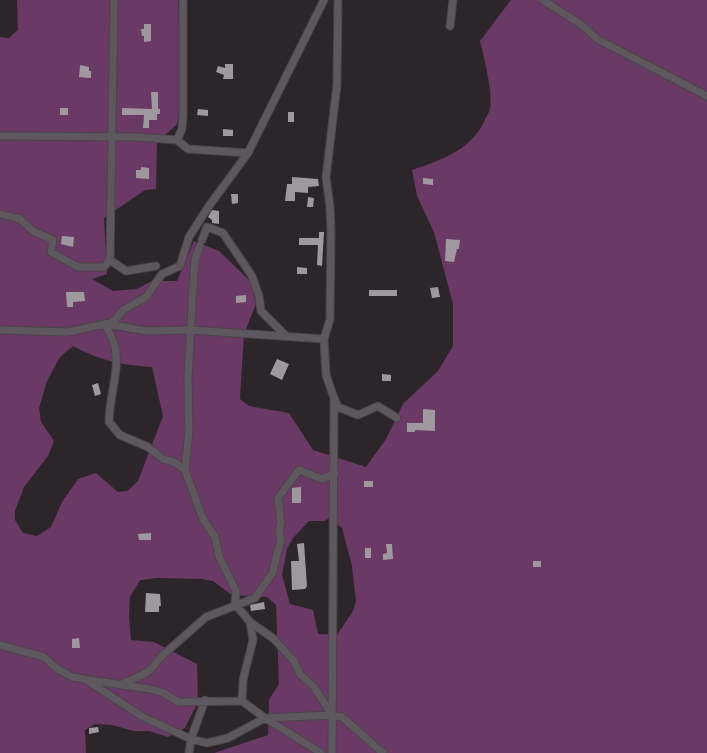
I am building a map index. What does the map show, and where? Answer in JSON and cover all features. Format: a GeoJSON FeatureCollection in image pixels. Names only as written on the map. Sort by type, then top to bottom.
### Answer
{"type":"FeatureCollection","features":[{"type":"Feature","properties":{"kind":"street"},"geometry":{"type":"LineString","coordinates":[[0,214],[20,219],[33,231],[53,240],[51,252],[78,267],[104,267],[110,260],[114,0]]}},
{"type":"Feature","properties":{"kind":"street"},"geometry":{"type":"LineString","coordinates":[[177,140],[182,129],[184,116],[183,0]]}},
{"type":"Feature","properties":{"kind":"street"},"geometry":{"type":"LineString","coordinates":[[0,330],[68,332],[104,324],[115,320],[122,310],[146,297],[162,274],[180,266],[188,237],[248,154],[324,0]]}},
{"type":"Feature","properties":{"kind":"street"},"geometry":{"type":"LineString","coordinates":[[338,0],[336,85],[326,177],[331,230],[330,319],[324,339],[326,375],[338,407],[358,415],[378,406],[397,418]]}},
{"type":"Feature","properties":{"kind":"street"},"geometry":{"type":"LineString","coordinates":[[450,26],[453,0]]}},
{"type":"Feature","properties":{"kind":"street"},"geometry":{"type":"LineString","coordinates":[[543,0],[583,26],[597,39],[707,96]]}},
{"type":"Feature","properties":{"kind":"street"},"geometry":{"type":"LineString","coordinates":[[0,136],[137,137],[177,140],[188,149],[248,154]]}},
{"type":"Feature","properties":{"kind":"street"},"geometry":{"type":"LineString","coordinates":[[286,336],[260,311],[259,296],[252,276],[222,233],[207,227],[195,259],[188,380],[189,432],[186,470],[203,519],[215,537],[219,556],[236,591],[235,604],[250,622],[274,639],[294,660],[300,674],[314,686],[332,715]]}},
{"type":"Feature","properties":{"kind":"street"},"geometry":{"type":"LineString","coordinates":[[110,260],[126,271],[156,266]]}},
{"type":"Feature","properties":{"kind":"street"},"geometry":{"type":"LineString","coordinates":[[104,324],[147,331],[191,330],[324,339]]}},
{"type":"Feature","properties":{"kind":"street"},"geometry":{"type":"LineString","coordinates":[[104,324],[115,346],[116,366],[108,422],[120,435],[148,447],[163,459],[174,462],[186,470]]}},
{"type":"Feature","properties":{"kind":"street"},"geometry":{"type":"LineString","coordinates":[[332,753],[335,474],[334,398]]}},
{"type":"Feature","properties":{"kind":"street"},"geometry":{"type":"LineString","coordinates":[[122,684],[148,672],[163,655],[206,617],[235,604],[254,598],[273,572],[281,540],[278,498],[299,470],[322,479],[335,474]]}},
{"type":"Feature","properties":{"kind":"street"},"geometry":{"type":"LineString","coordinates":[[242,701],[243,680],[253,640],[250,622]]}},
{"type":"Feature","properties":{"kind":"street"},"geometry":{"type":"LineString","coordinates":[[0,645],[44,658],[56,668],[72,677],[122,684],[164,693],[178,702],[206,700],[242,701],[265,718],[321,753]]}},
{"type":"Feature","properties":{"kind":"street"},"geometry":{"type":"LineString","coordinates":[[85,679],[144,717],[191,740],[207,743],[228,738],[265,718],[332,715],[342,717],[383,753]]}},
{"type":"Feature","properties":{"kind":"street"},"geometry":{"type":"LineString","coordinates":[[189,753],[191,740],[206,700]]}},
{"type":"Feature","properties":{"kind":"shaded area"},"geometry":{"type":"Polygon","coordinates":[[[17,0],[178,0],[182,105],[177,124],[157,143],[156,189],[145,190],[104,218],[107,274],[92,279],[113,291],[137,289],[152,281],[177,281],[194,241],[219,251],[250,281],[256,304],[244,334],[240,399],[249,406],[289,413],[313,450],[366,467],[386,439],[403,404],[438,371],[453,346],[453,304],[434,232],[417,196],[412,170],[434,162],[465,146],[480,129],[490,111],[491,101],[488,74],[480,41],[511,0],[707,0],[707,753],[214,753],[268,735],[269,700],[279,684],[276,605],[267,597],[232,595],[213,581],[201,579],[157,578],[140,580],[130,597],[129,617],[131,640],[154,642],[197,664],[198,702],[185,728],[168,737],[149,731],[134,731],[112,725],[95,724],[85,730],[86,753],[0,753],[0,37],[9,38],[18,30],[17,0]],[[73,346],[60,357],[47,381],[39,408],[41,422],[54,441],[48,456],[24,487],[15,511],[15,520],[23,533],[37,536],[51,527],[62,502],[78,479],[96,473],[118,492],[127,491],[138,481],[163,416],[152,367],[131,365],[102,359],[73,346]],[[330,518],[324,521],[309,521],[293,538],[287,549],[282,575],[290,604],[313,610],[318,634],[337,635],[353,611],[356,601],[352,566],[342,528],[330,518]]]}},
{"type":"Feature","properties":{"kind":"building"},"geometry":{"type":"Polygon","coordinates":[[[144,24],[151,24],[151,41],[144,42],[144,36],[142,36],[141,29],[144,29],[144,24]]]}},
{"type":"Feature","properties":{"kind":"building"},"geometry":{"type":"Polygon","coordinates":[[[225,64],[233,64],[233,79],[223,79],[224,75],[216,72],[218,66],[225,68],[225,64]]]}},
{"type":"Feature","properties":{"kind":"building"},"geometry":{"type":"Polygon","coordinates":[[[80,65],[89,67],[89,71],[91,71],[91,78],[79,77],[80,65]]]}},
{"type":"Feature","properties":{"kind":"building"},"geometry":{"type":"Polygon","coordinates":[[[151,92],[158,92],[158,109],[160,109],[160,114],[157,114],[157,120],[149,120],[149,128],[143,128],[144,115],[122,115],[122,108],[152,109],[151,92]]]}},
{"type":"Feature","properties":{"kind":"building"},"geometry":{"type":"Polygon","coordinates":[[[60,108],[68,108],[68,115],[60,115],[60,108]]]}},
{"type":"Feature","properties":{"kind":"building"},"geometry":{"type":"Polygon","coordinates":[[[198,109],[208,110],[208,116],[197,115],[198,109]]]}},
{"type":"Feature","properties":{"kind":"building"},"geometry":{"type":"Polygon","coordinates":[[[288,112],[294,112],[294,122],[288,122],[288,112]]]}},
{"type":"Feature","properties":{"kind":"building"},"geometry":{"type":"Polygon","coordinates":[[[223,129],[233,130],[233,136],[223,136],[223,129]]]}},
{"type":"Feature","properties":{"kind":"building"},"geometry":{"type":"Polygon","coordinates":[[[141,167],[149,168],[149,179],[136,178],[136,170],[141,170],[141,167]]]}},
{"type":"Feature","properties":{"kind":"building"},"geometry":{"type":"Polygon","coordinates":[[[292,177],[318,179],[319,186],[308,187],[308,193],[295,192],[295,201],[285,201],[287,184],[292,184],[292,177]]]}},
{"type":"Feature","properties":{"kind":"building"},"geometry":{"type":"Polygon","coordinates":[[[423,178],[433,179],[433,185],[423,184],[423,178]]]}},
{"type":"Feature","properties":{"kind":"building"},"geometry":{"type":"Polygon","coordinates":[[[231,194],[238,194],[238,203],[232,204],[231,194]]]}},
{"type":"Feature","properties":{"kind":"building"},"geometry":{"type":"Polygon","coordinates":[[[308,197],[314,198],[313,207],[307,207],[308,197]]]}},
{"type":"Feature","properties":{"kind":"building"},"geometry":{"type":"Polygon","coordinates":[[[212,210],[219,211],[219,224],[212,223],[212,220],[208,217],[212,210]]]}},
{"type":"Feature","properties":{"kind":"building"},"geometry":{"type":"Polygon","coordinates":[[[319,232],[324,232],[322,266],[317,265],[318,245],[299,245],[299,238],[319,238],[319,232]]]}},
{"type":"Feature","properties":{"kind":"building"},"geometry":{"type":"Polygon","coordinates":[[[62,236],[74,237],[73,247],[61,244],[62,236]]]}},
{"type":"Feature","properties":{"kind":"building"},"geometry":{"type":"Polygon","coordinates":[[[446,239],[460,240],[459,249],[457,249],[454,262],[445,261],[446,239]]]}},
{"type":"Feature","properties":{"kind":"building"},"geometry":{"type":"Polygon","coordinates":[[[297,267],[307,268],[307,274],[297,274],[297,267]]]}},
{"type":"Feature","properties":{"kind":"building"},"geometry":{"type":"Polygon","coordinates":[[[438,287],[440,297],[432,298],[430,288],[438,287]]]}},
{"type":"Feature","properties":{"kind":"building"},"geometry":{"type":"Polygon","coordinates":[[[369,290],[397,290],[397,296],[369,296],[369,290]]]}},
{"type":"Feature","properties":{"kind":"building"},"geometry":{"type":"Polygon","coordinates":[[[66,292],[84,292],[85,301],[73,302],[73,307],[67,307],[66,292]]]}},
{"type":"Feature","properties":{"kind":"building"},"geometry":{"type":"Polygon","coordinates":[[[246,295],[246,302],[236,303],[236,296],[246,295]]]}},
{"type":"Feature","properties":{"kind":"building"},"geometry":{"type":"Polygon","coordinates":[[[277,359],[289,364],[282,380],[270,374],[277,359]]]}},
{"type":"Feature","properties":{"kind":"building"},"geometry":{"type":"Polygon","coordinates":[[[382,374],[391,375],[391,381],[382,381],[382,374]]]}},
{"type":"Feature","properties":{"kind":"building"},"geometry":{"type":"Polygon","coordinates":[[[98,383],[101,394],[95,396],[92,385],[98,383]]]}},
{"type":"Feature","properties":{"kind":"building"},"geometry":{"type":"Polygon","coordinates":[[[423,409],[435,410],[435,431],[415,430],[415,432],[407,432],[407,423],[423,423],[423,409]]]}},
{"type":"Feature","properties":{"kind":"building"},"geometry":{"type":"Polygon","coordinates":[[[364,481],[373,481],[373,487],[364,487],[364,481]]]}},
{"type":"Feature","properties":{"kind":"building"},"geometry":{"type":"Polygon","coordinates":[[[301,487],[301,503],[292,503],[292,488],[301,487]]]}},
{"type":"Feature","properties":{"kind":"building"},"geometry":{"type":"Polygon","coordinates":[[[151,533],[151,540],[139,540],[138,534],[151,533]]]}},
{"type":"Feature","properties":{"kind":"building"},"geometry":{"type":"Polygon","coordinates":[[[304,543],[307,586],[305,589],[292,590],[291,561],[299,561],[297,544],[304,543]]]}},
{"type":"Feature","properties":{"kind":"building"},"geometry":{"type":"Polygon","coordinates":[[[386,544],[392,544],[393,559],[383,560],[383,554],[387,553],[386,544]]]}},
{"type":"Feature","properties":{"kind":"building"},"geometry":{"type":"Polygon","coordinates":[[[365,548],[371,548],[371,558],[365,558],[365,548]]]}},
{"type":"Feature","properties":{"kind":"building"},"geometry":{"type":"Polygon","coordinates":[[[533,561],[541,561],[541,567],[533,567],[533,561]]]}},
{"type":"Feature","properties":{"kind":"building"},"geometry":{"type":"Polygon","coordinates":[[[146,593],[160,594],[161,606],[159,606],[159,612],[145,612],[146,593]]]}},
{"type":"Feature","properties":{"kind":"building"},"geometry":{"type":"Polygon","coordinates":[[[264,602],[265,609],[251,611],[250,605],[264,602]]]}},
{"type":"Feature","properties":{"kind":"building"},"geometry":{"type":"Polygon","coordinates":[[[79,638],[80,648],[72,648],[72,639],[79,638]]]}},
{"type":"Feature","properties":{"kind":"building"},"geometry":{"type":"Polygon","coordinates":[[[98,727],[99,732],[89,734],[89,728],[98,727]]]}}]}
